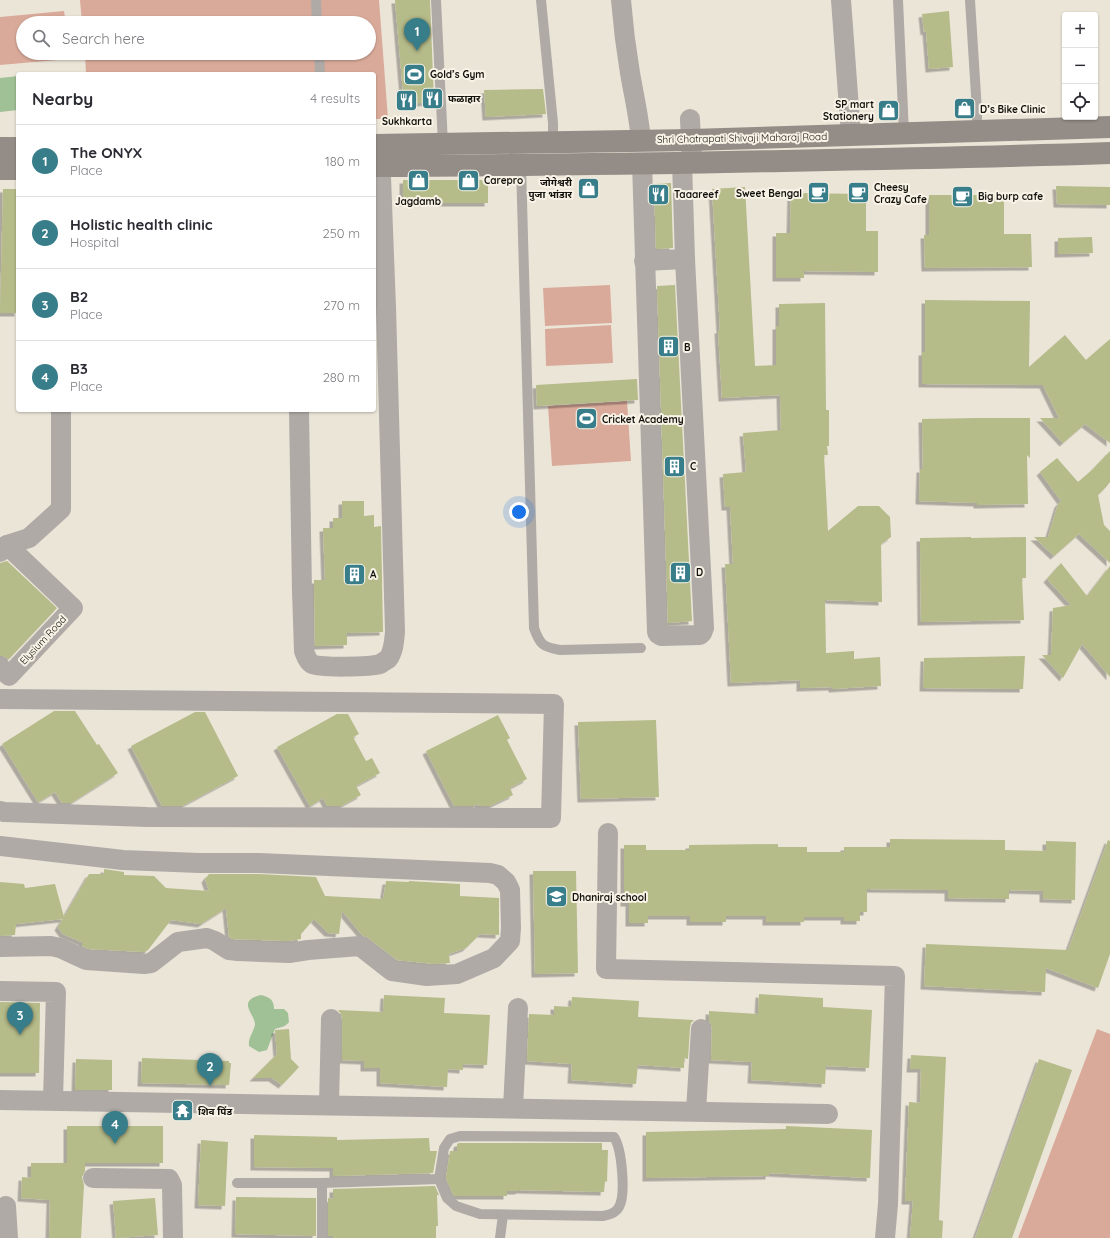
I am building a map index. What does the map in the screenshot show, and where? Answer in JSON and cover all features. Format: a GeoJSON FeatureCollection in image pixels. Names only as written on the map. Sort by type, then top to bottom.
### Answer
{"type":"FeatureCollection","features":[{"type":"Feature","properties":{"kind":"main road","name":"Shri Chatrapati Shivaji Maharaj Road"},"geometry":{"type":"LineString","coordinates":[[377,155],[443,144],[641,140],[691,130],[851,135],[1110,127]]}},
{"type":"Feature","properties":{"kind":"main road"},"geometry":{"type":"LineString","coordinates":[[0,148],[16,148]]}},
{"type":"Feature","properties":{"kind":"main road"},"geometry":{"type":"LineString","coordinates":[[377,155],[521,165],[554,165],[957,158],[1110,153]]}},
{"type":"Feature","properties":{"kind":"main road"},"geometry":{"type":"LineString","coordinates":[[0,169],[16,169]]}},
{"type":"Feature","properties":{"kind":"street"},"geometry":{"type":"LineString","coordinates":[[621,0],[623,26],[640,121],[641,140]]}},
{"type":"Feature","properties":{"kind":"street"},"geometry":{"type":"LineString","coordinates":[[841,0],[851,135]]}},
{"type":"Feature","properties":{"kind":"street"},"geometry":{"type":"LineString","coordinates":[[642,163],[644,260],[658,634],[661,636],[700,635],[704,628],[685,259],[687,163],[691,130]]}},
{"type":"Feature","properties":{"kind":"street"},"geometry":{"type":"LineString","coordinates":[[903,159],[904,133]]}},
{"type":"Feature","properties":{"kind":"street"},"geometry":{"type":"LineString","coordinates":[[553,142],[554,165]]}},
{"type":"Feature","properties":{"kind":"street"},"geometry":{"type":"LineString","coordinates":[[299,412],[304,651],[307,660],[313,665],[361,667],[380,664],[388,658],[391,652],[394,645],[395,632],[380,313],[377,155]]}},
{"type":"Feature","properties":{"kind":"street"},"geometry":{"type":"LineString","coordinates":[[644,260],[685,259]]}},
{"type":"Feature","properties":{"kind":"street","name":"Elysium Road"},"geometry":{"type":"LineString","coordinates":[[0,667],[9,676],[73,608],[4,549],[29,538],[61,509],[61,412]]}},
{"type":"Feature","properties":{"kind":"street"},"geometry":{"type":"LineString","coordinates":[[0,699],[554,704],[551,818],[146,817],[0,811]]}},
{"type":"Feature","properties":{"kind":"street"},"geometry":{"type":"LineString","coordinates":[[608,833],[606,969],[895,976],[888,1197],[885,1238]]}},
{"type":"Feature","properties":{"kind":"street"},"geometry":{"type":"LineString","coordinates":[[0,846],[123,860],[199,863],[259,863],[490,873],[498,875],[506,882],[510,890],[511,928],[510,941],[494,958],[457,974],[427,976],[392,971],[360,946],[308,950],[289,954],[229,950],[208,938],[178,942],[150,963],[144,964],[86,960],[60,948],[51,946],[0,946]]}},
{"type":"Feature","properties":{"kind":"street"},"geometry":{"type":"LineString","coordinates":[[0,991],[56,992],[53,1100]]}},
{"type":"Feature","properties":{"kind":"street"},"geometry":{"type":"LineString","coordinates":[[513,1108],[518,1008]]}},
{"type":"Feature","properties":{"kind":"street"},"geometry":{"type":"LineString","coordinates":[[329,1105],[331,1019]]}},
{"type":"Feature","properties":{"kind":"street"},"geometry":{"type":"LineString","coordinates":[[696,1111],[701,1029]]}},
{"type":"Feature","properties":{"kind":"street"},"geometry":{"type":"LineString","coordinates":[[0,1100],[828,1114]]}},
{"type":"Feature","properties":{"kind":"street"},"geometry":{"type":"LineString","coordinates":[[93,1178],[169,1179],[172,1185],[173,1238]]}},
{"type":"Feature","properties":{"kind":"street"},"geometry":{"type":"LineString","coordinates":[[6,1206],[8,1238]]}},
{"type":"Feature","properties":{"kind":"lane"},"geometry":{"type":"LineString","coordinates":[[316,0],[317,16]]}},
{"type":"Feature","properties":{"kind":"lane"},"geometry":{"type":"LineString","coordinates":[[436,0],[443,144]]}},
{"type":"Feature","properties":{"kind":"lane"},"geometry":{"type":"LineString","coordinates":[[541,0],[553,123],[553,142]]}},
{"type":"Feature","properties":{"kind":"lane"},"geometry":{"type":"LineString","coordinates":[[898,0],[904,133]]}},
{"type":"Feature","properties":{"kind":"lane"},"geometry":{"type":"LineString","coordinates":[[970,0],[977,132]]}},
{"type":"Feature","properties":{"kind":"lane"},"geometry":{"type":"LineString","coordinates":[[319,60],[320,72]]}},
{"type":"Feature","properties":{"kind":"lane"},"geometry":{"type":"LineString","coordinates":[[521,165],[534,628],[538,640],[547,648],[560,650],[641,648]]}},
{"type":"Feature","properties":{"kind":"lane"},"geometry":{"type":"LineString","coordinates":[[460,1136],[614,1138],[617,1141],[621,1157],[622,1199],[618,1209],[612,1214],[603,1216],[480,1214],[456,1206],[447,1198],[439,1179],[444,1148],[450,1139],[460,1136]]}},
{"type":"Feature","properties":{"kind":"lane"},"geometry":{"type":"LineString","coordinates":[[237,1183],[322,1183],[439,1179]]}},
{"type":"Feature","properties":{"kind":"lane"},"geometry":{"type":"LineString","coordinates":[[322,1183],[322,1238]]}},
{"type":"Feature","properties":{"kind":"lane"},"geometry":{"type":"LineString","coordinates":[[500,1238],[503,1215]]}},
{"type":"Feature","properties":{"kind":"shaded area"},"geometry":{"type":"Polygon","coordinates":[[[80,0],[379,0],[388,119],[376,119],[376,72],[86,72],[85,60],[376,60],[376,16],[81,16],[80,0]]]}},
{"type":"Feature","properties":{"kind":"shaded area"},"geometry":{"type":"Polygon","coordinates":[[[64,11],[65,16],[16,16],[16,60],[58,60],[0,65],[0,17],[64,11]]]}},
{"type":"Feature","properties":{"kind":"shaded area"},"geometry":{"type":"Polygon","coordinates":[[[16,76],[16,110],[0,112],[0,78],[16,76]]]}},
{"type":"Feature","properties":{"kind":"shaded area"},"geometry":{"type":"Polygon","coordinates":[[[610,285],[612,323],[545,326],[543,288],[610,285]]]}},
{"type":"Feature","properties":{"kind":"shaded area"},"geometry":{"type":"Polygon","coordinates":[[[611,325],[613,363],[546,366],[545,329],[611,325]]]}},
{"type":"Feature","properties":{"kind":"shaded area"},"geometry":{"type":"Polygon","coordinates":[[[627,401],[631,461],[552,466],[548,406],[627,401]]]}},
{"type":"Feature","properties":{"kind":"shaded area"},"geometry":{"type":"Polygon","coordinates":[[[261,995],[270,999],[273,1003],[274,1009],[284,1009],[288,1013],[289,1022],[284,1026],[275,1029],[267,1050],[259,1052],[249,1046],[250,1038],[255,1025],[248,1004],[253,998],[261,995]]]}},
{"type":"Feature","properties":{"kind":"shaded area"},"geometry":{"type":"Polygon","coordinates":[[[1097,1029],[1110,1034],[1110,1238],[1018,1238],[1097,1029]]]}},
{"type":"Feature","properties":{"kind":"building"},"geometry":{"type":"Polygon","coordinates":[[[395,0],[430,0],[434,102],[404,104],[395,0]]]}},
{"type":"Feature","properties":{"kind":"building"},"geometry":{"type":"Polygon","coordinates":[[[949,11],[953,67],[929,69],[926,31],[924,32],[922,14],[949,11]]]}},
{"type":"Feature","properties":{"kind":"building"},"geometry":{"type":"Polygon","coordinates":[[[543,89],[546,114],[486,117],[484,90],[543,89]]]}},
{"type":"Feature","properties":{"kind":"building"},"geometry":{"type":"Polygon","coordinates":[[[403,180],[488,180],[488,203],[403,203],[403,180]]]}},
{"type":"Feature","properties":{"kind":"building"},"geometry":{"type":"Polygon","coordinates":[[[671,183],[673,248],[656,249],[654,184],[671,183]]]}},
{"type":"Feature","properties":{"kind":"building"},"geometry":{"type":"Polygon","coordinates":[[[1056,186],[1110,187],[1110,205],[1057,204],[1056,186]]]}},
{"type":"Feature","properties":{"kind":"building"},"geometry":{"type":"Polygon","coordinates":[[[745,187],[755,366],[776,365],[776,326],[779,326],[779,304],[825,303],[826,410],[829,410],[829,446],[827,446],[828,455],[824,455],[828,531],[858,506],[879,506],[890,517],[891,537],[881,544],[882,602],[825,600],[826,653],[854,651],[854,659],[880,657],[881,686],[832,689],[832,687],[800,688],[800,680],[731,683],[725,564],[733,564],[730,507],[725,507],[723,474],[746,472],[743,433],[781,430],[780,395],[722,398],[718,330],[720,330],[712,189],[745,187]]]}},
{"type":"Feature","properties":{"kind":"building"},"geometry":{"type":"Polygon","coordinates":[[[3,189],[16,189],[16,313],[0,313],[3,189]]]}},
{"type":"Feature","properties":{"kind":"building"},"geometry":{"type":"Polygon","coordinates":[[[791,193],[866,194],[866,231],[878,231],[878,272],[804,271],[804,278],[776,278],[776,233],[790,233],[791,193]]]}},
{"type":"Feature","properties":{"kind":"building"},"geometry":{"type":"Polygon","coordinates":[[[929,195],[1004,195],[1004,234],[1031,234],[1032,267],[925,268],[924,235],[929,235],[929,195]]]}},
{"type":"Feature","properties":{"kind":"building"},"geometry":{"type":"Polygon","coordinates":[[[1092,237],[1093,253],[1058,254],[1058,238],[1092,237]]]}},
{"type":"Feature","properties":{"kind":"building"},"geometry":{"type":"Polygon","coordinates":[[[675,285],[692,621],[668,623],[657,286],[675,285]]]}},
{"type":"Feature","properties":{"kind":"building"},"geometry":{"type":"Polygon","coordinates":[[[925,300],[1030,301],[1029,367],[1065,335],[1086,360],[1110,339],[1110,443],[1085,424],[1063,443],[1040,418],[1059,418],[1043,385],[922,384],[922,352],[925,352],[925,300]]]}},
{"type":"Feature","properties":{"kind":"building"},"geometry":{"type":"Polygon","coordinates":[[[637,379],[638,400],[537,406],[536,385],[637,379]]]}},
{"type":"Feature","properties":{"kind":"building"},"geometry":{"type":"Polygon","coordinates":[[[1030,418],[1030,458],[1027,455],[1028,504],[977,505],[977,503],[919,501],[920,469],[923,469],[922,419],[1030,418]]]}},
{"type":"Feature","properties":{"kind":"building"},"geometry":{"type":"Polygon","coordinates":[[[1110,451],[1110,482],[1098,495],[1104,525],[1110,531],[1110,563],[1079,534],[1054,556],[1034,537],[1048,537],[1058,504],[1061,501],[1040,472],[1057,458],[1078,482],[1110,451]]]}},
{"type":"Feature","properties":{"kind":"building","name":"A"},"geometry":{"type":"Polygon","coordinates":[[[342,501],[364,501],[364,516],[374,515],[374,527],[381,526],[383,632],[347,633],[347,645],[315,646],[314,580],[325,580],[323,528],[333,528],[333,518],[342,518],[342,501]]]}},
{"type":"Feature","properties":{"kind":"building"},"geometry":{"type":"Polygon","coordinates":[[[1026,537],[1026,578],[1022,578],[1024,620],[921,622],[920,538],[1026,537]]]}},
{"type":"Feature","properties":{"kind":"building"},"geometry":{"type":"Polygon","coordinates":[[[7,561],[57,608],[9,659],[0,656],[0,563],[7,561]]]}},
{"type":"Feature","properties":{"kind":"building"},"geometry":{"type":"Polygon","coordinates":[[[1061,563],[1087,596],[1110,566],[1110,677],[1082,644],[1063,678],[1042,655],[1051,655],[1053,608],[1071,605],[1047,579],[1061,563]]]}},
{"type":"Feature","properties":{"kind":"building"},"geometry":{"type":"Polygon","coordinates":[[[1025,656],[1023,689],[923,688],[924,658],[1025,656]]]}},
{"type":"Feature","properties":{"kind":"building"},"geometry":{"type":"Polygon","coordinates":[[[54,711],[75,711],[97,745],[99,744],[118,773],[71,803],[62,803],[55,792],[38,802],[2,744],[54,711]]]}},
{"type":"Feature","properties":{"kind":"building"},"geometry":{"type":"Polygon","coordinates":[[[195,712],[205,712],[238,776],[182,806],[162,806],[131,746],[195,712]]]}},
{"type":"Feature","properties":{"kind":"building"},"geometry":{"type":"Polygon","coordinates":[[[337,714],[348,714],[359,734],[353,737],[366,761],[372,758],[380,773],[356,786],[361,795],[341,806],[327,806],[323,798],[310,806],[277,747],[337,714]]]}},
{"type":"Feature","properties":{"kind":"building"},"geometry":{"type":"Polygon","coordinates":[[[498,715],[510,738],[507,740],[527,779],[510,788],[513,795],[490,806],[479,806],[478,804],[473,806],[454,806],[426,751],[498,715]]]}},
{"type":"Feature","properties":{"kind":"building"},"geometry":{"type":"Polygon","coordinates":[[[656,720],[659,797],[581,799],[578,722],[656,720]]]}},
{"type":"Feature","properties":{"kind":"building"},"geometry":{"type":"Polygon","coordinates":[[[890,839],[1005,840],[1005,850],[1046,851],[1046,841],[1076,842],[1075,900],[1043,899],[1043,891],[1009,890],[1009,899],[948,898],[948,890],[867,889],[867,912],[860,912],[860,921],[844,921],[844,917],[804,917],[804,922],[766,922],[766,916],[726,916],[726,922],[690,922],[690,916],[648,916],[648,923],[629,923],[629,903],[624,903],[624,845],[646,845],[646,850],[689,850],[689,845],[778,844],[778,847],[807,847],[807,852],[844,852],[844,847],[890,847],[890,839]]]}},
{"type":"Feature","properties":{"kind":"building"},"geometry":{"type":"Polygon","coordinates":[[[1108,840],[1110,841],[1110,954],[1098,988],[1046,968],[1045,992],[924,986],[926,944],[1068,950],[1108,840]]]}},
{"type":"Feature","properties":{"kind":"building"},"geometry":{"type":"Polygon","coordinates":[[[104,869],[124,872],[124,875],[154,876],[166,888],[209,891],[205,879],[209,874],[259,874],[316,877],[325,896],[383,899],[386,881],[460,884],[460,896],[499,898],[499,935],[480,934],[466,948],[449,954],[450,963],[435,964],[397,960],[367,937],[363,936],[342,911],[339,934],[328,933],[314,919],[301,934],[301,939],[288,941],[233,939],[229,937],[226,908],[201,924],[171,920],[148,950],[144,952],[89,949],[82,946],[82,942],[63,934],[58,927],[63,919],[16,924],[15,935],[0,936],[0,882],[24,884],[25,888],[55,884],[64,917],[89,874],[104,874],[104,869]]]}},
{"type":"Feature","properties":{"kind":"building"},"geometry":{"type":"Polygon","coordinates":[[[533,871],[576,871],[578,973],[535,974],[533,871]]]}},
{"type":"Feature","properties":{"kind":"building"},"geometry":{"type":"Polygon","coordinates":[[[759,994],[823,998],[823,1007],[872,1010],[869,1068],[826,1066],[825,1084],[751,1080],[752,1062],[711,1060],[712,1030],[709,1021],[709,1011],[758,1014],[759,994]]]}},
{"type":"Feature","properties":{"kind":"building"},"geometry":{"type":"Polygon","coordinates":[[[384,995],[445,998],[444,1013],[490,1015],[487,1065],[463,1064],[463,1070],[448,1069],[447,1087],[380,1083],[380,1068],[364,1068],[364,1061],[342,1060],[342,1019],[338,1010],[383,1012],[384,995]]]}},
{"type":"Feature","properties":{"kind":"building"},"geometry":{"type":"Polygon","coordinates":[[[572,997],[639,1001],[638,1017],[694,1020],[691,1023],[688,1059],[684,1058],[684,1068],[638,1065],[636,1084],[571,1080],[572,1064],[527,1061],[529,1014],[554,1015],[554,1006],[571,1007],[572,997]]]}},
{"type":"Feature","properties":{"kind":"building"},"geometry":{"type":"Polygon","coordinates":[[[0,1002],[40,1003],[39,1073],[0,1073],[0,1002]]]}},
{"type":"Feature","properties":{"kind":"building"},"geometry":{"type":"Polygon","coordinates":[[[289,1029],[291,1059],[299,1067],[282,1085],[272,1078],[253,1078],[277,1054],[275,1030],[289,1029]]]}},
{"type":"Feature","properties":{"kind":"building"},"geometry":{"type":"Polygon","coordinates":[[[911,1055],[946,1057],[939,1220],[943,1221],[942,1238],[910,1238],[913,1201],[905,1201],[909,1102],[920,1103],[921,1069],[910,1069],[911,1055]]]}},
{"type":"Feature","properties":{"kind":"building"},"geometry":{"type":"Polygon","coordinates":[[[142,1058],[229,1061],[229,1063],[231,1063],[229,1085],[141,1083],[142,1058]]]}},
{"type":"Feature","properties":{"kind":"building"},"geometry":{"type":"Polygon","coordinates":[[[76,1059],[112,1060],[112,1090],[75,1090],[76,1059]]]}},
{"type":"Feature","properties":{"kind":"building"},"geometry":{"type":"Polygon","coordinates":[[[1039,1059],[1072,1070],[1012,1238],[975,1238],[1039,1059]]]}},
{"type":"Feature","properties":{"kind":"building"},"geometry":{"type":"Polygon","coordinates":[[[67,1126],[163,1126],[163,1163],[85,1163],[85,1171],[82,1177],[84,1185],[81,1238],[49,1238],[50,1200],[21,1198],[22,1177],[31,1178],[31,1163],[67,1163],[67,1126]]]}},
{"type":"Feature","properties":{"kind":"building"},"geometry":{"type":"Polygon","coordinates":[[[786,1126],[872,1130],[870,1178],[769,1173],[769,1176],[646,1178],[646,1132],[786,1129],[786,1126]]]}},
{"type":"Feature","properties":{"kind":"building"},"geometry":{"type":"Polygon","coordinates":[[[254,1135],[337,1137],[337,1140],[429,1138],[430,1151],[437,1151],[433,1173],[333,1176],[333,1168],[254,1167],[254,1135]]]}},
{"type":"Feature","properties":{"kind":"building"},"geometry":{"type":"Polygon","coordinates":[[[201,1140],[228,1142],[225,1206],[198,1205],[201,1140]]]}},
{"type":"Feature","properties":{"kind":"building"},"geometry":{"type":"Polygon","coordinates":[[[602,1143],[602,1150],[608,1150],[607,1182],[605,1181],[604,1192],[519,1190],[507,1191],[507,1196],[454,1196],[446,1178],[450,1151],[457,1151],[457,1144],[602,1143]]]}},
{"type":"Feature","properties":{"kind":"building"},"geometry":{"type":"Polygon","coordinates":[[[435,1186],[439,1195],[437,1195],[438,1226],[436,1226],[436,1238],[333,1238],[333,1236],[328,1236],[328,1198],[333,1199],[333,1189],[435,1186]]]}},
{"type":"Feature","properties":{"kind":"building"},"geometry":{"type":"Polygon","coordinates":[[[236,1197],[316,1198],[316,1236],[235,1234],[236,1197]]]}},
{"type":"Feature","properties":{"kind":"building"},"geometry":{"type":"Polygon","coordinates":[[[155,1198],[158,1235],[116,1238],[113,1201],[155,1198]]]}},
{"type":"Feature","properties":{"kind":"place","name":"The ONYX"},"geometry":{"type":"Point","coordinates":[417,51]}},
{"type":"Feature","properties":{"kind":"place","name":"Gold’s Gym"},"geometry":{"type":"Point","coordinates":[415,74]}},
{"type":"Feature","properties":{"kind":"place","name":"फळाहार"},"geometry":{"type":"Point","coordinates":[433,98]}},
{"type":"Feature","properties":{"kind":"place","name":"Sukhkarta"},"geometry":{"type":"Point","coordinates":[407,101]}},
{"type":"Feature","properties":{"kind":"place","name":"D’s Bike Clinic"},"geometry":{"type":"Point","coordinates":[964,109]}},
{"type":"Feature","properties":{"kind":"place","name":"SP mart Stationery"},"geometry":{"type":"Point","coordinates":[889,110]}},
{"type":"Feature","properties":{"kind":"place","name":"Carepro"},"geometry":{"type":"Point","coordinates":[469,180]}},
{"type":"Feature","properties":{"kind":"place","name":"Jagdamb"},"geometry":{"type":"Point","coordinates":[418,181]}},
{"type":"Feature","properties":{"kind":"place","name":"जोगेश्वरी पुजा भांडार"},"geometry":{"type":"Point","coordinates":[588,188]}},
{"type":"Feature","properties":{"kind":"place","name":"Sweet Bengal"},"geometry":{"type":"Point","coordinates":[818,193]}},
{"type":"Feature","properties":{"kind":"place","name":"Cheesy Crazy Cafe"},"geometry":{"type":"Point","coordinates":[859,193]}},
{"type":"Feature","properties":{"kind":"place","name":"Taaareef"},"geometry":{"type":"Point","coordinates":[658,194]}},
{"type":"Feature","properties":{"kind":"place","name":"Big burp cafe"},"geometry":{"type":"Point","coordinates":[963,196]}},
{"type":"Feature","properties":{"kind":"place","name":"B"},"geometry":{"type":"Point","coordinates":[669,347]}},
{"type":"Feature","properties":{"kind":"place","name":"Cricket Academy"},"geometry":{"type":"Point","coordinates":[586,419]}},
{"type":"Feature","properties":{"kind":"place","name":"C"},"geometry":{"type":"Point","coordinates":[674,466]}},
{"type":"Feature","properties":{"kind":"place","name":"D"},"geometry":{"type":"Point","coordinates":[680,572]}},
{"type":"Feature","properties":{"kind":"place","name":"A"},"geometry":{"type":"Point","coordinates":[355,574]}},
{"type":"Feature","properties":{"kind":"place","name":"Dhaniraj school"},"geometry":{"type":"Point","coordinates":[556,897]}},
{"type":"Feature","properties":{"kind":"place","name":"B2"},"geometry":{"type":"Point","coordinates":[20,1035]}},
{"type":"Feature","properties":{"kind":"place","name":"Holistic health clinic"},"geometry":{"type":"Point","coordinates":[210,1086]}},
{"type":"Feature","properties":{"kind":"place","name":"शिव पिंड"},"geometry":{"type":"Point","coordinates":[183,1111]}},
{"type":"Feature","properties":{"kind":"place","name":"B3"},"geometry":{"type":"Point","coordinates":[115,1144]}}]}
